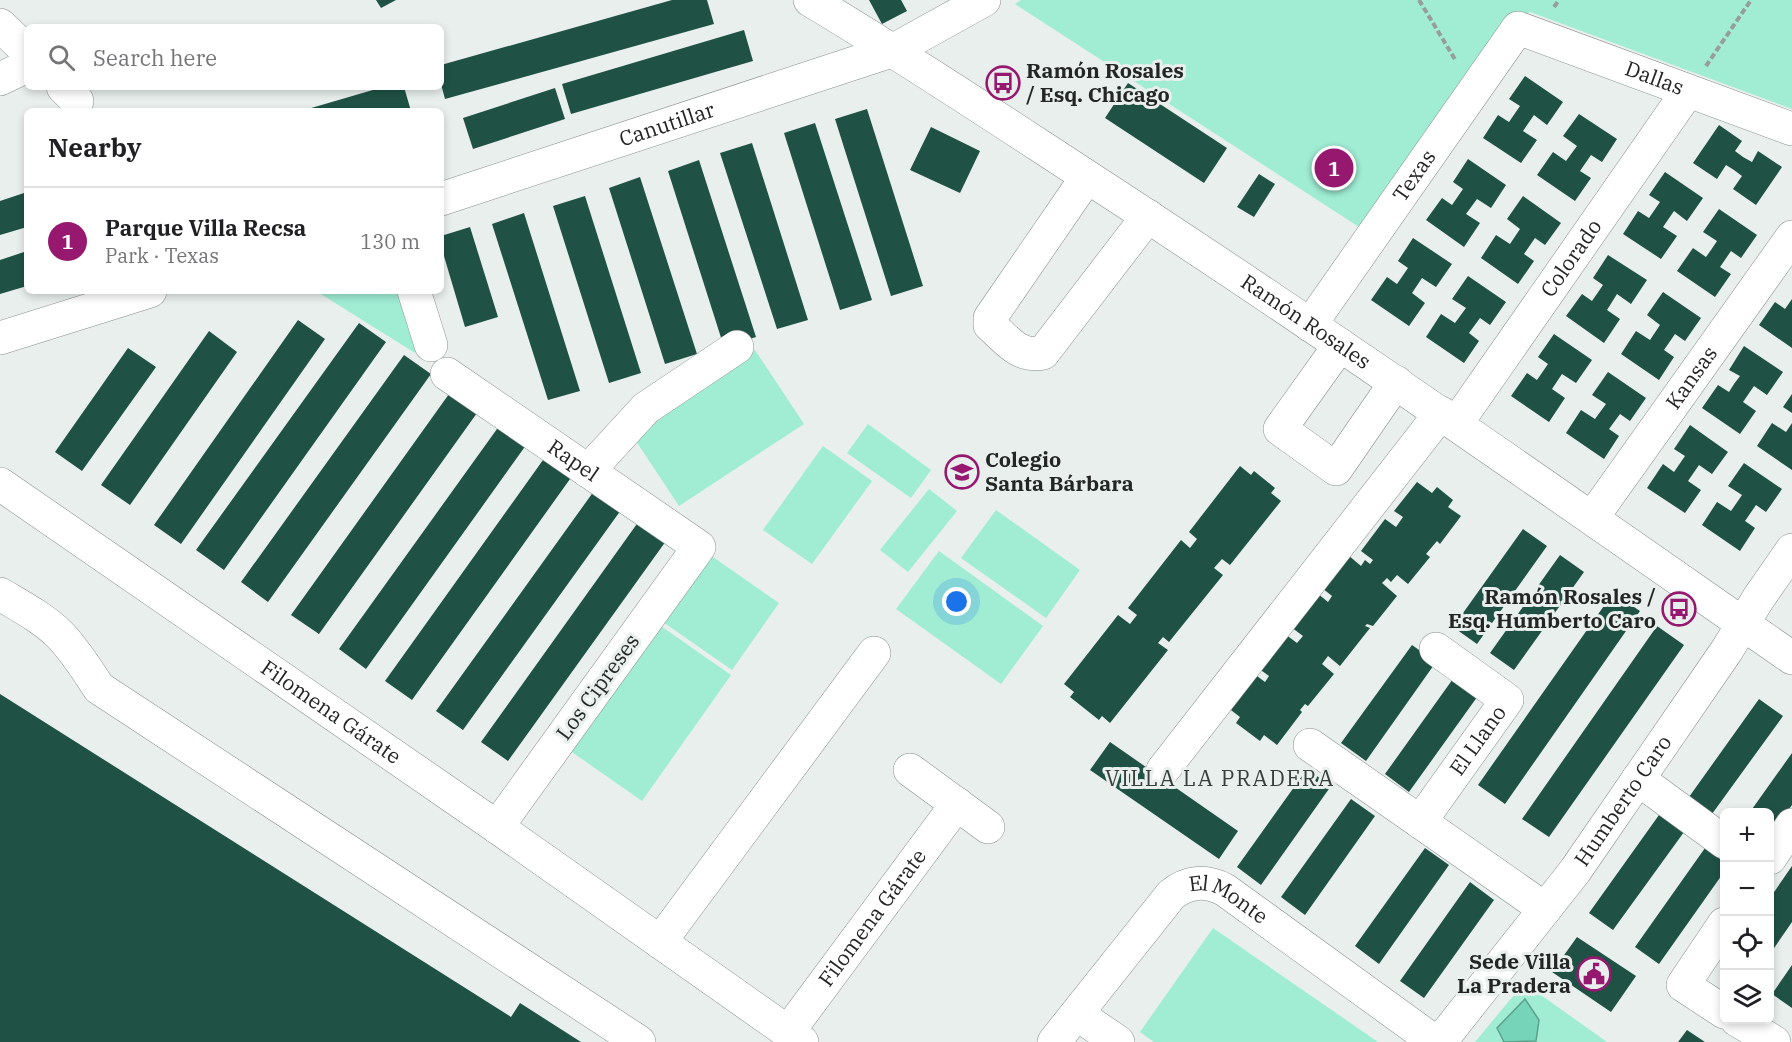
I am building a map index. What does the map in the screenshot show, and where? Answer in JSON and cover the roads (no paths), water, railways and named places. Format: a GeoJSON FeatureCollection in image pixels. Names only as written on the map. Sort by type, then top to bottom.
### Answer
{"type":"FeatureCollection","features":[{"type":"Feature","properties":{"kind":"street","name":"Ramón Rosales"},"geometry":{"type":"LineString","coordinates":[[810,0],[894,50],[1396,382],[1792,658]]}},
{"type":"Feature","properties":{"kind":"street","name":"Canutillar"},"geometry":{"type":"LineString","coordinates":[[444,198],[894,50],[984,0]]}},
{"type":"Feature","properties":{"kind":"street"},"geometry":{"type":"LineString","coordinates":[[0,25],[24,48]]}},
{"type":"Feature","properties":{"kind":"street","name":"Dallas"},"geometry":{"type":"LineString","coordinates":[[1518,28],[1792,129]]}},
{"type":"Feature","properties":{"kind":"street","name":"Texas"},"geometry":{"type":"LineString","coordinates":[[1310,325],[1518,28]]}},
{"type":"Feature","properties":{"kind":"street"},"geometry":{"type":"LineString","coordinates":[[0,79],[24,67]]}},
{"type":"Feature","properties":{"kind":"street","name":"Colorado"},"geometry":{"type":"LineString","coordinates":[[1163,770],[1448,418],[1688,91]]}},
{"type":"Feature","properties":{"kind":"street"},"geometry":{"type":"LineString","coordinates":[[1087,177],[990,318],[990,325],[1021,352],[1032,355],[1043,353],[1148,216]]}},
{"type":"Feature","properties":{"kind":"street","name":"Kansas"},"geometry":{"type":"LineString","coordinates":[[1592,518],[1792,237]]}},
{"type":"Feature","properties":{"kind":"street"},"geometry":{"type":"LineString","coordinates":[[0,338],[140,294]]}},
{"type":"Feature","properties":{"kind":"street"},"geometry":{"type":"LineString","coordinates":[[415,294],[431,345]]}},
{"type":"Feature","properties":{"kind":"street"},"geometry":{"type":"LineString","coordinates":[[1340,345],[1280,429],[1336,468],[1396,382]]}},
{"type":"Feature","properties":{"kind":"street"},"geometry":{"type":"LineString","coordinates":[[588,471],[646,408],[737,347]]}},
{"type":"Feature","properties":{"kind":"street","name":"Rapel"},"geometry":{"type":"LineString","coordinates":[[447,374],[699,547]]}},
{"type":"Feature","properties":{"kind":"street","name":"Filomena Gárate"},"geometry":{"type":"LineString","coordinates":[[0,484],[497,827],[795,1037],[957,804]]}},
{"type":"Feature","properties":{"kind":"street","name":"Los Cipreses"},"geometry":{"type":"LineString","coordinates":[[497,827],[699,547]]}},
{"type":"Feature","properties":{"kind":"street","name":"Humberto Caro"},"geometry":{"type":"LineString","coordinates":[[1440,1042],[1575,871],[1727,650],[1758,599],[1792,550]]}},
{"type":"Feature","properties":{"kind":"street"},"geometry":{"type":"LineString","coordinates":[[0,594],[59,634],[72,648],[99,688],[639,1042]]}},
{"type":"Feature","properties":{"kind":"street","name":"El Llano"},"geometry":{"type":"LineString","coordinates":[[1420,822],[1507,700],[1436,649]]}},
{"type":"Feature","properties":{"kind":"street"},"geometry":{"type":"LineString","coordinates":[[660,942],[873,652]]}},
{"type":"Feature","properties":{"kind":"street"},"geometry":{"type":"LineString","coordinates":[[1310,745],[1545,909]]}},
{"type":"Feature","properties":{"kind":"street"},"geometry":{"type":"LineString","coordinates":[[910,770],[988,827]]}},
{"type":"Feature","properties":{"kind":"street"},"geometry":{"type":"LineString","coordinates":[[1638,779],[1720,838]]}},
{"type":"Feature","properties":{"kind":"street"},"geometry":{"type":"LineString","coordinates":[[1774,852],[1792,825]]}},
{"type":"Feature","properties":{"kind":"street","name":"El Monte"},"geometry":{"type":"LineString","coordinates":[[1054,1042],[1171,895],[1186,885],[1206,883],[1225,890],[1435,1042]]}},
{"type":"Feature","properties":{"kind":"street"},"geometry":{"type":"LineString","coordinates":[[1720,931],[1683,986],[1720,1008]]}},
{"type":"Feature","properties":{"kind":"street"},"geometry":{"type":"LineString","coordinates":[[1077,1014],[1118,1042]]}},
{"type":"Feature","properties":{"kind":"street"},"geometry":{"type":"LineString","coordinates":[[1744,1024],[1774,1042]]}},
{"type":"Feature","properties":{"kind":"place","name":"Ramón Rosales / Esq. Chicago"},"geometry":{"type":"Point","coordinates":[1003,83]}},
{"type":"Feature","properties":{"kind":"place","name":"Parque Villa Recsa"},"geometry":{"type":"Point","coordinates":[1334,168]}},
{"type":"Feature","properties":{"kind":"place","name":"Colegio Santa Bárbara"},"geometry":{"type":"Point","coordinates":[962,472]}},
{"type":"Feature","properties":{"kind":"place","name":"Ramón Rosales / Esq. Humberto Caro"},"geometry":{"type":"Point","coordinates":[1679,609]}},
{"type":"Feature","properties":{"kind":"place","name":"Sede Villa La Pradera"},"geometry":{"type":"Point","coordinates":[1594,974]}},
{"type":"Feature","properties":{"kind":"district","name":"VILLA LA PRADERA"},"geometry":{"type":"Point","coordinates":[1220,778]}}]}
